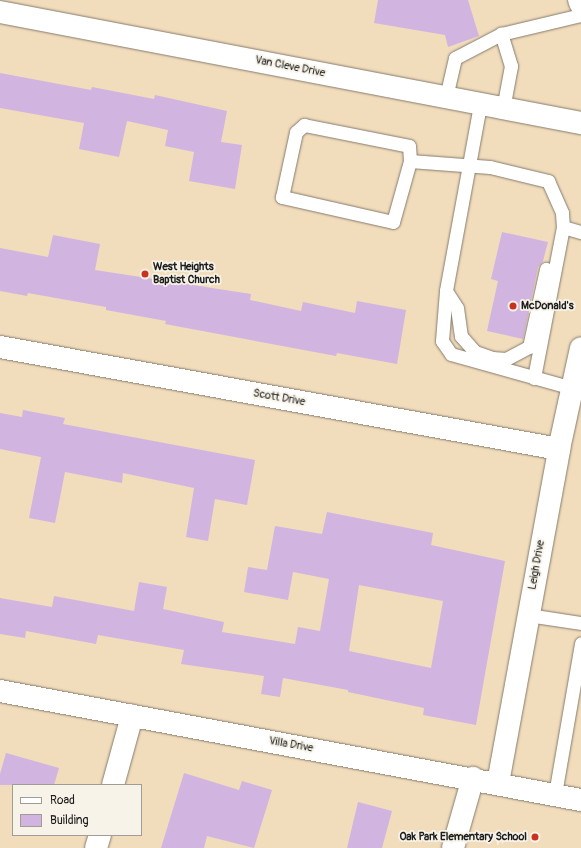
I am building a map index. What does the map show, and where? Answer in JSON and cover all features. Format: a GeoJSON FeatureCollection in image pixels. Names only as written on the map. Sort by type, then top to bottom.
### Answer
{"type":"FeatureCollection","features":[{"type":"Feature","properties":{"kind":"street"},"geometry":{"type":"LineString","coordinates":[[579,0],[581,5]]}},
{"type":"Feature","properties":{"kind":"street","name":"Van Cleve Drive"},"geometry":{"type":"LineString","coordinates":[[0,12],[446,97],[480,105],[581,123]]}},
{"type":"Feature","properties":{"kind":"street","name":"Scott Drive"},"geometry":{"type":"LineString","coordinates":[[0,347],[559,449]]}},
{"type":"Feature","properties":{"kind":"street","name":"Leigh Drive"},"geometry":{"type":"LineString","coordinates":[[498,783],[559,449],[581,348]]}},
{"type":"Feature","properties":{"kind":"street","name":"Villa Drive"},"geometry":{"type":"LineString","coordinates":[[0,691],[473,778],[581,800]]}},
{"type":"Feature","properties":{"kind":"street"},"geometry":{"type":"LineString","coordinates":[[113,784],[132,716]]}},
{"type":"Feature","properties":{"kind":"street"},"geometry":{"type":"LineString","coordinates":[[453,848],[473,778]]}},
{"type":"Feature","properties":{"kind":"street"},"geometry":{"type":"LineString","coordinates":[[96,848],[100,836]]}},
{"type":"Feature","properties":{"kind":"lane"},"geometry":{"type":"LineString","coordinates":[[446,97],[455,58],[501,34],[581,15]]}},
{"type":"Feature","properties":{"kind":"lane"},"geometry":{"type":"LineString","coordinates":[[501,34],[511,66],[503,108]]}},
{"type":"Feature","properties":{"kind":"lane"},"geometry":{"type":"LineString","coordinates":[[480,105],[446,290],[442,341],[451,354],[572,388]]}},
{"type":"Feature","properties":{"kind":"lane"},"geometry":{"type":"LineString","coordinates":[[304,125],[409,146],[410,161],[393,222],[282,197],[296,132],[304,125]]}},
{"type":"Feature","properties":{"kind":"lane"},"geometry":{"type":"LineString","coordinates":[[410,161],[469,168],[490,167],[548,181],[562,214],[562,230],[534,378]]}},
{"type":"Feature","properties":{"kind":"lane"},"geometry":{"type":"LineString","coordinates":[[562,230],[581,232]]}},
{"type":"Feature","properties":{"kind":"lane"},"geometry":{"type":"LineString","coordinates":[[446,290],[457,308],[461,336],[475,352],[492,358],[506,359],[521,353],[529,347],[552,242],[562,230]]}},
{"type":"Feature","properties":{"kind":"lane"},"geometry":{"type":"LineString","coordinates":[[528,615],[581,623]]}},
{"type":"Feature","properties":{"kind":"lane"},"geometry":{"type":"LineString","coordinates":[[554,794],[581,643]]}},
{"type":"Feature","properties":{"kind":"building"},"geometry":{"type":"Polygon","coordinates":[[[378,0],[468,0],[479,36],[448,47],[445,35],[374,23],[378,0]]]}},
{"type":"Feature","properties":{"kind":"building"},"geometry":{"type":"Polygon","coordinates":[[[0,73],[91,90],[92,87],[154,99],[155,95],[227,111],[221,142],[242,145],[235,189],[189,181],[194,152],[165,146],[168,130],[127,121],[119,157],[79,149],[84,123],[0,108],[0,73]]]}},
{"type":"Feature","properties":{"kind":"building","name":"McDonald's"},"geometry":{"type":"Polygon","coordinates":[[[502,232],[548,242],[543,261],[538,267],[523,339],[487,331],[498,281],[491,279],[502,232]]]}},
{"type":"Feature","properties":{"kind":"building"},"geometry":{"type":"Polygon","coordinates":[[[53,235],[100,244],[95,270],[251,294],[250,300],[301,311],[303,302],[355,313],[357,301],[406,310],[397,364],[337,353],[336,356],[165,324],[166,321],[106,310],[106,307],[28,293],[27,296],[0,291],[0,248],[48,257],[53,235]]]}},
{"type":"Feature","properties":{"kind":"building"},"geometry":{"type":"Polygon","coordinates":[[[23,410],[65,418],[63,424],[255,460],[247,505],[215,499],[208,541],[186,537],[194,488],[123,473],[122,483],[65,472],[55,523],[29,518],[41,457],[0,449],[0,413],[22,417],[23,410]]]}},
{"type":"Feature","properties":{"kind":"building"},"geometry":{"type":"Polygon","coordinates":[[[327,512],[433,533],[431,545],[505,561],[476,725],[423,715],[424,708],[348,692],[348,690],[283,678],[280,697],[261,694],[264,676],[181,664],[184,650],[98,635],[96,644],[26,631],[25,638],[0,634],[0,598],[52,607],[54,596],[134,611],[139,582],[167,587],[163,609],[224,622],[222,632],[295,644],[298,627],[320,631],[329,579],[293,572],[288,600],[244,592],[248,567],[267,570],[275,526],[322,534],[327,512]],[[359,585],[349,651],[431,668],[443,601],[359,585]]]}},
{"type":"Feature","properties":{"kind":"building"},"geometry":{"type":"Polygon","coordinates":[[[6,753],[59,768],[54,784],[0,785],[0,774],[6,753]]]}},
{"type":"Feature","properties":{"kind":"building"},"geometry":{"type":"Polygon","coordinates":[[[184,773],[239,790],[242,781],[272,790],[254,848],[207,836],[204,848],[161,848],[184,773]]]}},
{"type":"Feature","properties":{"kind":"building"},"geometry":{"type":"Polygon","coordinates":[[[358,802],[392,811],[382,848],[347,848],[358,802]]]}},
{"type":"Feature","properties":{"kind":"place","name":"West Heights Baptist Church"},"geometry":{"type":"Point","coordinates":[145,274]}},
{"type":"Feature","properties":{"kind":"place","name":"McDonald's"},"geometry":{"type":"Point","coordinates":[513,306]}},
{"type":"Feature","properties":{"kind":"place","name":"Oak Park Elementary School"},"geometry":{"type":"Point","coordinates":[535,837]}}]}
